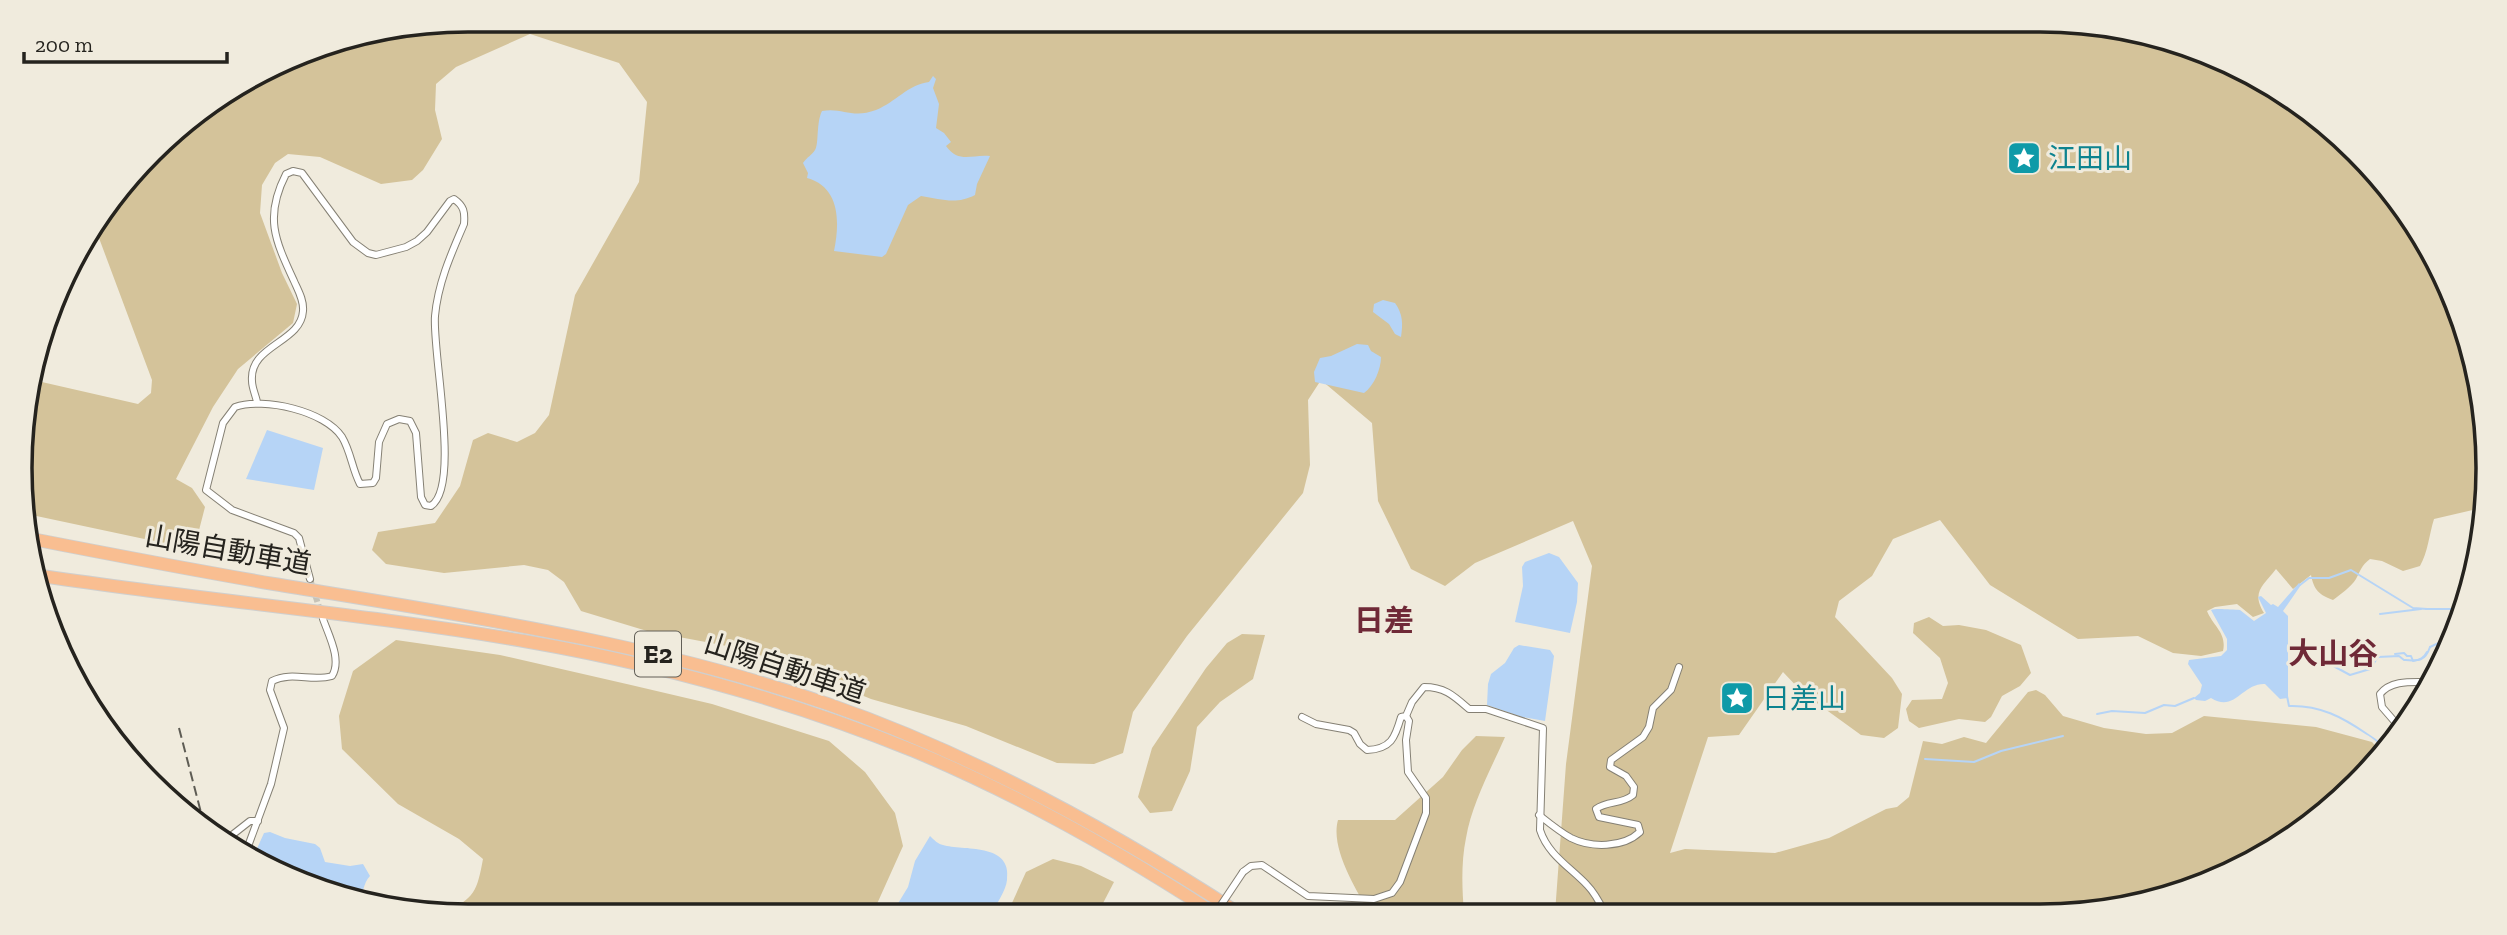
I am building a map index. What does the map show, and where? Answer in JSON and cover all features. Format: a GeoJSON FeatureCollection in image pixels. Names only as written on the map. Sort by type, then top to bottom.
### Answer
{"type":"FeatureCollection","features":[{"type":"Feature","properties":{"kind":"highway","name":"山陽自動車道"},"geometry":{"type":"LineString","coordinates":[[38,540],[271,583],[526,625],[658,654],[746,678],[829,705],[918,739],[986,769],[1089,822],[1225,904]]}},
{"type":"Feature","properties":{"kind":"highway","name":"山陽自動車道"},"geometry":{"type":"LineString","coordinates":[[45,576],[432,626],[525,641],[655,668],[743,692],[825,718],[914,751],[1083,834],[1198,904]]}},
{"type":"Feature","properties":{"kind":"street"},"geometry":{"type":"LineString","coordinates":[[257,402],[252,382],[253,369],[270,348],[299,326],[304,307],[275,237],[272,219],[274,205],[286,174],[293,171],[302,173],[353,242],[376,256],[417,241],[450,201],[454,199],[460,203],[465,212],[464,224],[437,292],[434,320],[446,458],[441,491],[436,502],[431,506],[425,505],[421,498],[416,433],[410,421],[399,419],[387,424],[379,442],[376,478],[373,483],[366,485],[360,484],[347,447],[331,425],[283,407],[257,402],[235,407],[229,412],[218,440],[206,490],[232,510],[294,533],[299,538],[310,579]]}},
{"type":"Feature","properties":{"kind":"street"},"geometry":{"type":"LineString","coordinates":[[249,845],[271,784],[284,728],[270,690],[272,681],[289,676],[322,679],[332,676],[336,669],[336,659],[323,619]]}},
{"type":"Feature","properties":{"kind":"street"},"geometry":{"type":"LineString","coordinates":[[1539,815],[1572,838],[1586,843],[1612,845],[1640,832],[1638,825],[1599,817],[1596,808],[1606,803],[1626,801],[1633,795],[1634,787],[1626,776],[1610,767],[1611,760],[1643,737],[1649,727],[1653,708],[1671,690],[1679,667]]}},
{"type":"Feature","properties":{"kind":"street"},"geometry":{"type":"LineString","coordinates":[[2394,720],[2382,707],[2380,694],[2390,685],[2419,682]]}},
{"type":"Feature","properties":{"kind":"street"},"geometry":{"type":"LineString","coordinates":[[1302,717],[1316,724],[1349,730],[1367,750],[1381,750],[1390,742],[1398,730],[1401,717],[1406,716],[1412,702],[1424,687],[1436,687],[1448,691],[1469,709],[1486,709],[1543,728],[1540,830],[1544,842],[1594,893],[1600,904]]}},
{"type":"Feature","properties":{"kind":"street"},"geometry":{"type":"LineString","coordinates":[[1222,904],[1243,872],[1251,866],[1262,865],[1308,896],[1374,899],[1392,893],[1400,882],[1427,805],[1426,798],[1408,772],[1406,740],[1409,721],[1406,716]]}},
{"type":"Feature","properties":{"kind":"street"},"geometry":{"type":"LineString","coordinates":[[233,835],[250,821],[258,821]]}},
{"type":"Feature","properties":{"kind":"shaded area"},"geometry":{"type":"Polygon","coordinates":[[[439,32],[2068,32],[2152,46],[2232,76],[2282,105],[2305,122],[2348,159],[2367,180],[2402,225],[2417,250],[2431,275],[2452,327],[2461,355],[2472,411],[2475,496],[2474,510],[2434,519],[2420,566],[2403,571],[2382,561],[2370,559],[2351,585],[2333,600],[2318,591],[2311,575],[2293,589],[2276,569],[2260,590],[2260,606],[2264,613],[2253,617],[2237,604],[2207,611],[2221,634],[2224,645],[2223,651],[2201,656],[2173,653],[2138,636],[2078,639],[1990,585],[1940,520],[1893,539],[1872,576],[1839,601],[1835,617],[1892,678],[1902,694],[1898,728],[1884,738],[1861,735],[1803,693],[1783,672],[1739,735],[1708,737],[1670,853],[1685,849],[1775,853],[1829,838],[1886,809],[1897,807],[1909,797],[1923,741],[1942,744],[1964,737],[1986,743],[2028,692],[2036,690],[2045,695],[2063,716],[2104,728],[2146,734],[2172,733],[2204,716],[2316,727],[2372,742],[2375,745],[2348,776],[2305,813],[2282,830],[2232,859],[2152,889],[2068,903],[1556,904],[1566,764],[1592,566],[1573,521],[1475,563],[1445,586],[1411,569],[1378,501],[1372,423],[1321,380],[1308,400],[1310,465],[1303,493],[1187,636],[1133,712],[1123,753],[1094,764],[1057,763],[966,726],[871,699],[810,674],[727,646],[647,631],[581,611],[564,582],[548,570],[524,565],[444,573],[386,564],[372,550],[378,532],[435,523],[460,486],[473,440],[488,433],[517,442],[535,433],[549,415],[575,295],[639,182],[647,102],[619,63],[530,34],[456,67],[436,84],[435,110],[442,139],[423,170],[412,180],[381,184],[320,157],[288,154],[275,163],[262,185],[260,213],[282,273],[297,304],[293,323],[238,369],[213,407],[176,479],[192,488],[205,507],[197,538],[182,545],[168,544],[34,516],[32,439],[40,382],[138,404],[151,393],[152,380],[98,236],[105,225],[159,159],[225,105],[275,76],[301,65],[355,46],[382,40],[439,32]]]}},
{"type":"Feature","properties":{"kind":"shaded area"},"geometry":{"type":"Polygon","coordinates":[[[1929,617],[1943,626],[1959,625],[1986,630],[2021,645],[2031,673],[2020,686],[2002,696],[1991,717],[1985,722],[1959,719],[1919,728],[1909,721],[1906,709],[1912,700],[1942,699],[1948,683],[1940,658],[1913,633],[1914,623],[1929,617]]]}},
{"type":"Feature","properties":{"kind":"shaded area"},"geometry":{"type":"Polygon","coordinates":[[[1242,634],[1265,635],[1253,679],[1220,702],[1197,727],[1190,771],[1172,811],[1150,813],[1138,797],[1152,748],[1206,668],[1227,643],[1242,634]]]}},
{"type":"Feature","properties":{"kind":"shaded area"},"geometry":{"type":"Polygon","coordinates":[[[396,640],[500,655],[712,704],[829,741],[865,772],[895,813],[903,846],[877,904],[461,904],[476,886],[483,859],[459,839],[398,804],[342,749],[339,716],[353,671],[396,640]]]}},
{"type":"Feature","properties":{"kind":"shaded area"},"geometry":{"type":"Polygon","coordinates":[[[1476,736],[1505,737],[1482,786],[1469,825],[1464,847],[1463,904],[1365,904],[1341,855],[1338,820],[1395,820],[1443,777],[1462,750],[1476,736]]]}},
{"type":"Feature","properties":{"kind":"shaded area"},"geometry":{"type":"Polygon","coordinates":[[[1053,859],[1081,866],[1114,882],[1103,904],[1012,904],[1026,872],[1053,859]]]}},
{"type":"Feature","properties":{"kind":"water"},"geometry":{"type":"Polygon","coordinates":[[[933,76],[936,79],[933,88],[939,104],[936,128],[951,142],[946,146],[961,157],[990,156],[975,195],[955,201],[921,196],[908,205],[886,254],[882,257],[834,251],[837,218],[832,197],[826,189],[807,178],[808,173],[803,163],[816,147],[822,111],[860,113],[876,110],[908,90],[929,82],[933,76]]]}},
{"type":"Feature","properties":{"kind":"water"},"geometry":{"type":"Polygon","coordinates":[[[1383,300],[1395,303],[1400,311],[1401,337],[1373,312],[1374,304],[1383,300]]]}},
{"type":"Feature","properties":{"kind":"water"},"geometry":{"type":"Polygon","coordinates":[[[1357,344],[1368,345],[1371,351],[1381,357],[1380,367],[1368,390],[1364,393],[1315,382],[1314,372],[1320,358],[1357,344]]]}},
{"type":"Feature","properties":{"kind":"water"},"geometry":{"type":"Polygon","coordinates":[[[267,430],[323,448],[314,490],[246,479],[267,430]]]}},
{"type":"Feature","properties":{"kind":"water"},"geometry":{"type":"Polygon","coordinates":[[[1549,553],[1559,557],[1578,583],[1570,633],[1515,622],[1523,586],[1522,567],[1525,562],[1549,553]]]}},
{"type":"Feature","properties":{"kind":"water"},"geometry":{"type":"Polygon","coordinates":[[[2299,583],[2301,585],[2283,611],[2288,616],[2288,698],[2280,699],[2265,684],[2250,688],[2226,702],[2211,698],[2205,701],[2196,700],[2194,698],[2200,693],[2202,685],[2188,664],[2189,660],[2221,656],[2227,650],[2227,639],[2211,610],[2240,610],[2254,621],[2266,613],[2258,597],[2261,596],[2271,605],[2278,607],[2299,583]]]}},
{"type":"Feature","properties":{"kind":"water"},"geometry":{"type":"Polygon","coordinates":[[[1519,645],[1550,650],[1554,656],[1545,721],[1522,717],[1487,705],[1491,674],[1505,663],[1514,648],[1519,645]]]}},
{"type":"Feature","properties":{"kind":"water"},"geometry":{"type":"Polygon","coordinates":[[[270,832],[315,844],[320,848],[325,862],[350,866],[363,864],[370,876],[363,891],[301,870],[257,849],[264,833],[270,832]]]}},
{"type":"Feature","properties":{"kind":"water"},"geometry":{"type":"Polygon","coordinates":[[[930,836],[936,842],[951,847],[984,850],[994,854],[1002,859],[1007,868],[1007,880],[997,904],[898,904],[908,887],[915,861],[930,836]]]}},
{"type":"Feature","properties":{"kind":"waterway"},"geometry":{"type":"LineString","coordinates":[[2300,585],[2309,578],[2329,578],[2351,570],[2413,608],[2427,609]]}},
{"type":"Feature","properties":{"kind":"waterway"},"geometry":{"type":"LineString","coordinates":[[2380,614],[2421,609]]}},
{"type":"Feature","properties":{"kind":"waterway"},"geometry":{"type":"LineString","coordinates":[[2426,609],[2452,609]]}},
{"type":"Feature","properties":{"kind":"waterway"},"geometry":{"type":"LineString","coordinates":[[2430,647],[2438,643]]}},
{"type":"Feature","properties":{"kind":"waterway"},"geometry":{"type":"LineString","coordinates":[[2326,662],[2350,675],[2370,669],[2378,657],[2399,656],[2404,660],[2420,660],[2426,656],[2430,647]]}},
{"type":"Feature","properties":{"kind":"waterway"},"geometry":{"type":"LineString","coordinates":[[2395,654],[2404,653],[2411,656],[2413,661],[2422,658],[2427,652]]}},
{"type":"Feature","properties":{"kind":"waterway"},"geometry":{"type":"LineString","coordinates":[[2287,696],[2289,706],[2311,708],[2340,717],[2378,742]]}},
{"type":"Feature","properties":{"kind":"waterway"},"geometry":{"type":"LineString","coordinates":[[2097,714],[2112,711],[2145,713],[2194,698]]}},
{"type":"Feature","properties":{"kind":"waterway"},"geometry":{"type":"LineString","coordinates":[[1925,759],[1974,762],[2001,751],[2063,736]]}},
{"type":"Feature","properties":{"kind":"tunnel"},"geometry":{"type":"LineString","coordinates":[[310,579],[320,610]]}},
{"type":"Feature","properties":{"kind":"railway"},"geometry":{"type":"LineString","coordinates":[[179,728],[201,812]]}},
{"type":"Feature","properties":{"kind":"place","name":"江田山"},"geometry":{"type":"Point","coordinates":[2024,158]}},
{"type":"Feature","properties":{"kind":"place","name":"日差山"},"geometry":{"type":"Point","coordinates":[1737,698]}},
{"type":"Feature","properties":{"kind":"district","name":"日差"},"geometry":{"type":"Point","coordinates":[1384,621]}},
{"type":"Feature","properties":{"kind":"district","name":"大山谷"},"geometry":{"type":"Point","coordinates":[2333,654]}}]}
